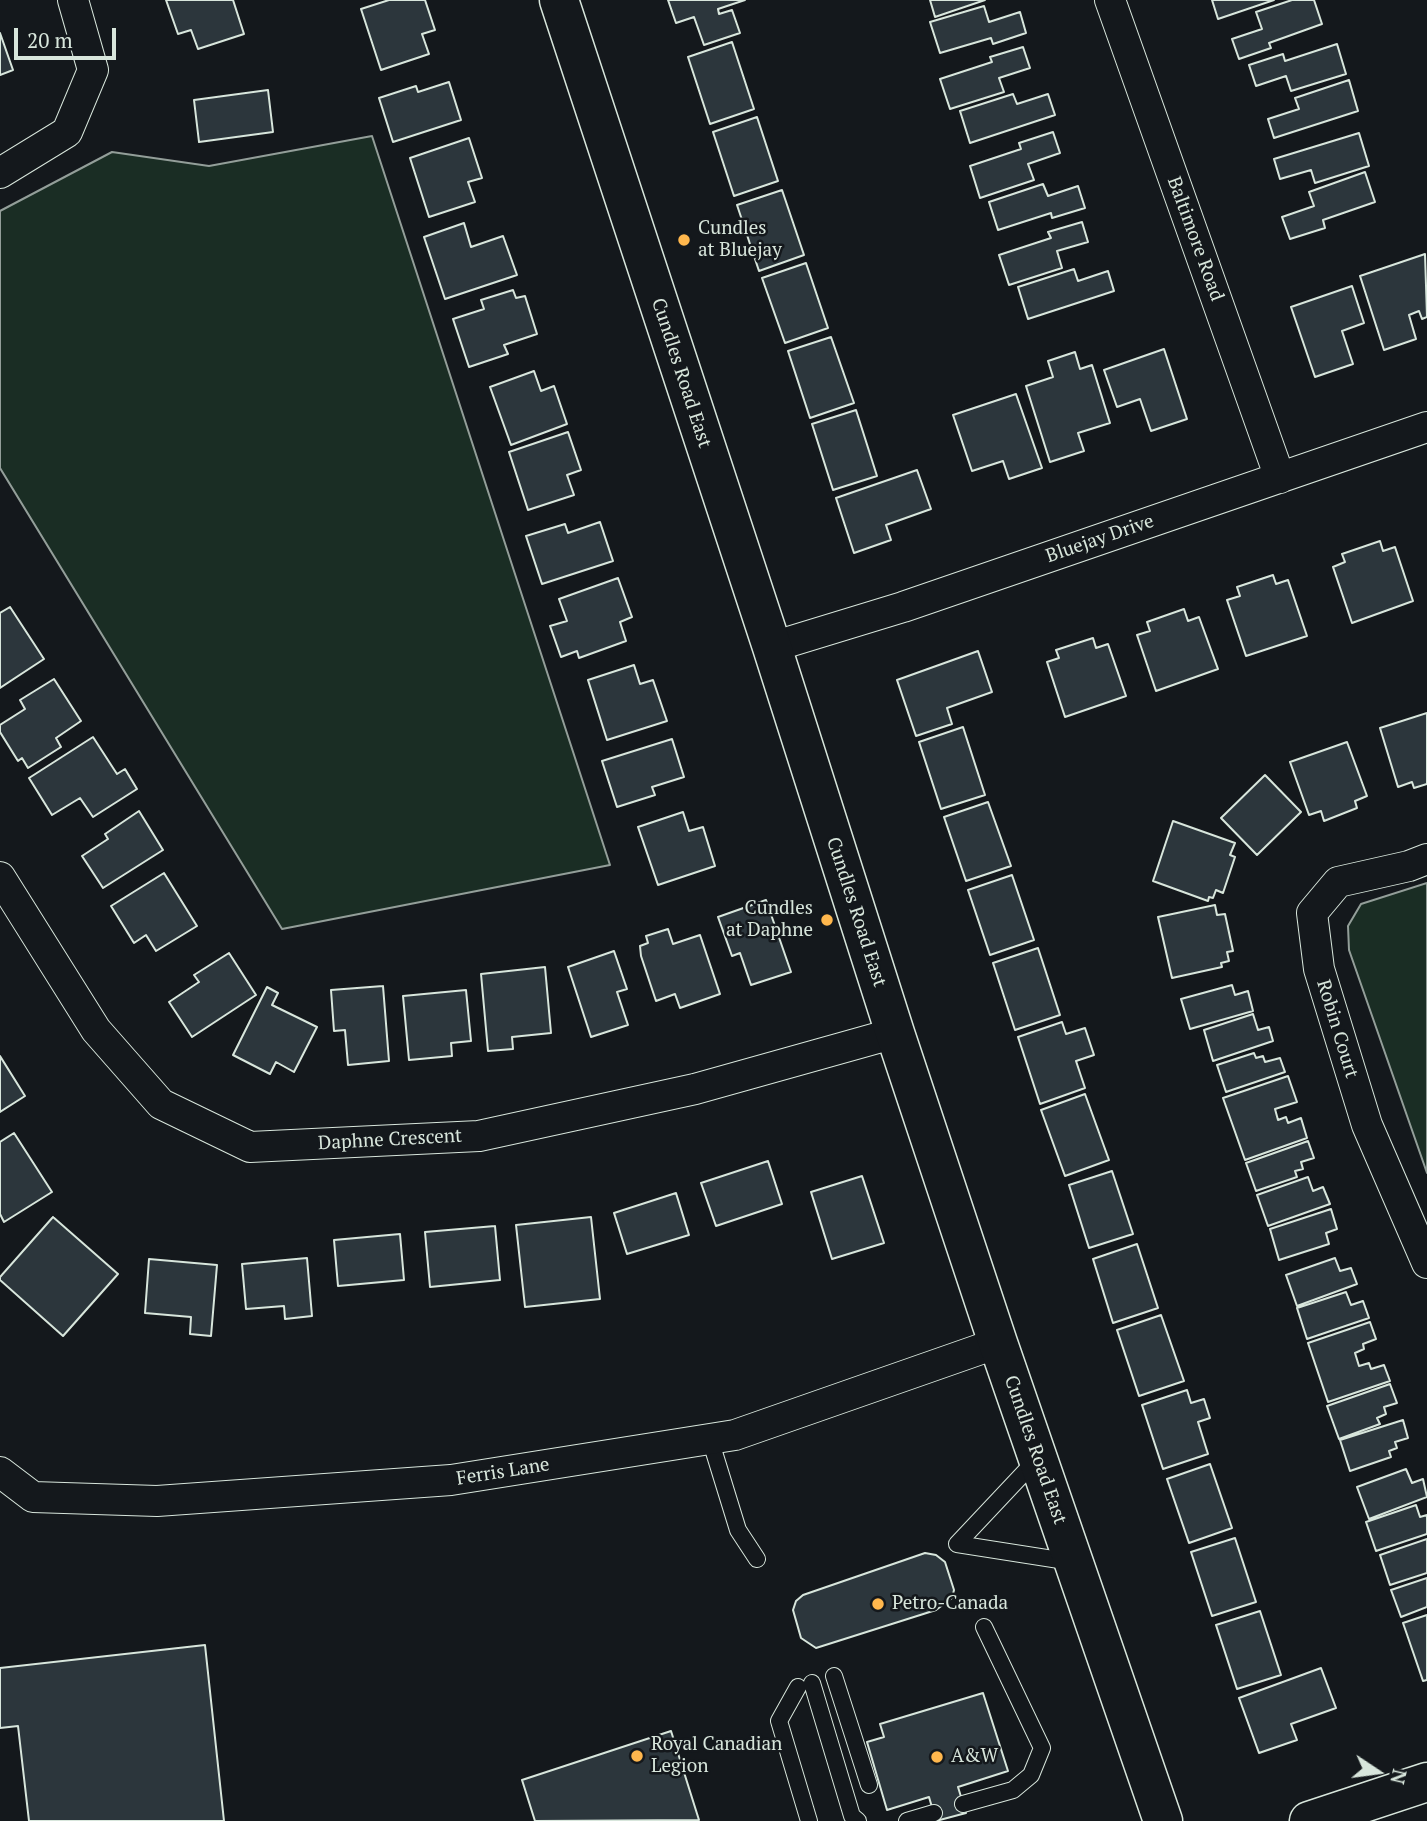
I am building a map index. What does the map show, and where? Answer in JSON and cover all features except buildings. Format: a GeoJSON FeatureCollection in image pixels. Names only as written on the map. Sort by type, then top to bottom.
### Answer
{"type":"FeatureCollection","features":[{"type":"Feature","properties":{"kind":"main road","name":"Cundles Road East"},"geometry":{"type":"LineString","coordinates":[[559,0],[772,648],[895,1033],[998,1343],[1163,1821]]}},
{"type":"Feature","properties":{"kind":"main road"},"geometry":{"type":"LineString","coordinates":[[1309,1821],[1427,1782]]}},
{"type":"Feature","properties":{"kind":"street"},"geometry":{"type":"LineString","coordinates":[[0,173],[67,132],[93,70],[73,0]]}},
{"type":"Feature","properties":{"kind":"street","name":"Baltimore Road"},"geometry":{"type":"LineString","coordinates":[[1110,0],[1280,478]]}},
{"type":"Feature","properties":{"kind":"street","name":"Bluejay Drive"},"geometry":{"type":"LineString","coordinates":[[772,648],[916,602],[1427,427]]}},
{"type":"Feature","properties":{"kind":"street","name":"Robin Court"},"geometry":{"type":"LineString","coordinates":[[1427,859],[1409,866],[1338,882],[1312,913],[1319,969],[1367,1125],[1427,1263]]}},
{"type":"Feature","properties":{"kind":"street","name":"Daphne Crescent"},"geometry":{"type":"LineString","coordinates":[[0,877],[96,1030],[162,1104],[250,1147],[478,1136],[695,1090],[895,1033]]}},
{"type":"Feature","properties":{"kind":"street","name":"Ferris Lane"},"geometry":{"type":"LineString","coordinates":[[0,1472],[33,1497],[158,1502],[451,1480],[735,1435],[998,1343]]}},
{"type":"Feature","properties":{"kind":"lane"},"geometry":{"type":"LineString","coordinates":[[710,1439],[738,1530],[757,1559]]}},
{"type":"Feature","properties":{"kind":"lane"},"geometry":{"type":"LineString","coordinates":[[1038,1457],[957,1544],[1074,1562]]}},
{"type":"Feature","properties":{"kind":"lane"},"geometry":{"type":"LineString","coordinates":[[963,1804],[1013,1790],[1031,1775],[1042,1748],[984,1627]]}},
{"type":"Feature","properties":{"kind":"lane"},"geometry":{"type":"LineString","coordinates":[[834,1676],[869,1785]]}},
{"type":"Feature","properties":{"kind":"lane"},"geometry":{"type":"LineString","coordinates":[[809,1821],[779,1721],[805,1685],[852,1816],[858,1821]]}},
{"type":"Feature","properties":{"kind":"lane"},"geometry":{"type":"LineString","coordinates":[[907,1821],[934,1813]]}},
{"type":"Feature","properties":{"kind":"green space"},"geometry":{"type":"Polygon","coordinates":[[[372,136],[610,865],[282,929],[0,468],[0,211],[112,152],[209,166],[372,136]]]}},
{"type":"Feature","properties":{"kind":"green space"},"geometry":{"type":"Polygon","coordinates":[[[1427,883],[1427,1173],[1349,950],[1348,926],[1361,904],[1427,883]]]}},
{"type":"Feature","properties":{"kind":"place","name":"Cundles at Bluejay"},"geometry":{"type":"Point","coordinates":[684,240]}},
{"type":"Feature","properties":{"kind":"place","name":"Cundles at Daphne"},"geometry":{"type":"Point","coordinates":[827,920]}},
{"type":"Feature","properties":{"kind":"place","name":"Petro-Canada"},"geometry":{"type":"Point","coordinates":[878,1604]}},
{"type":"Feature","properties":{"kind":"place","name":"Royal Canadian Legion"},"geometry":{"type":"Point","coordinates":[637,1756]}},
{"type":"Feature","properties":{"kind":"place","name":"A&W"},"geometry":{"type":"Point","coordinates":[937,1757]}}]}
